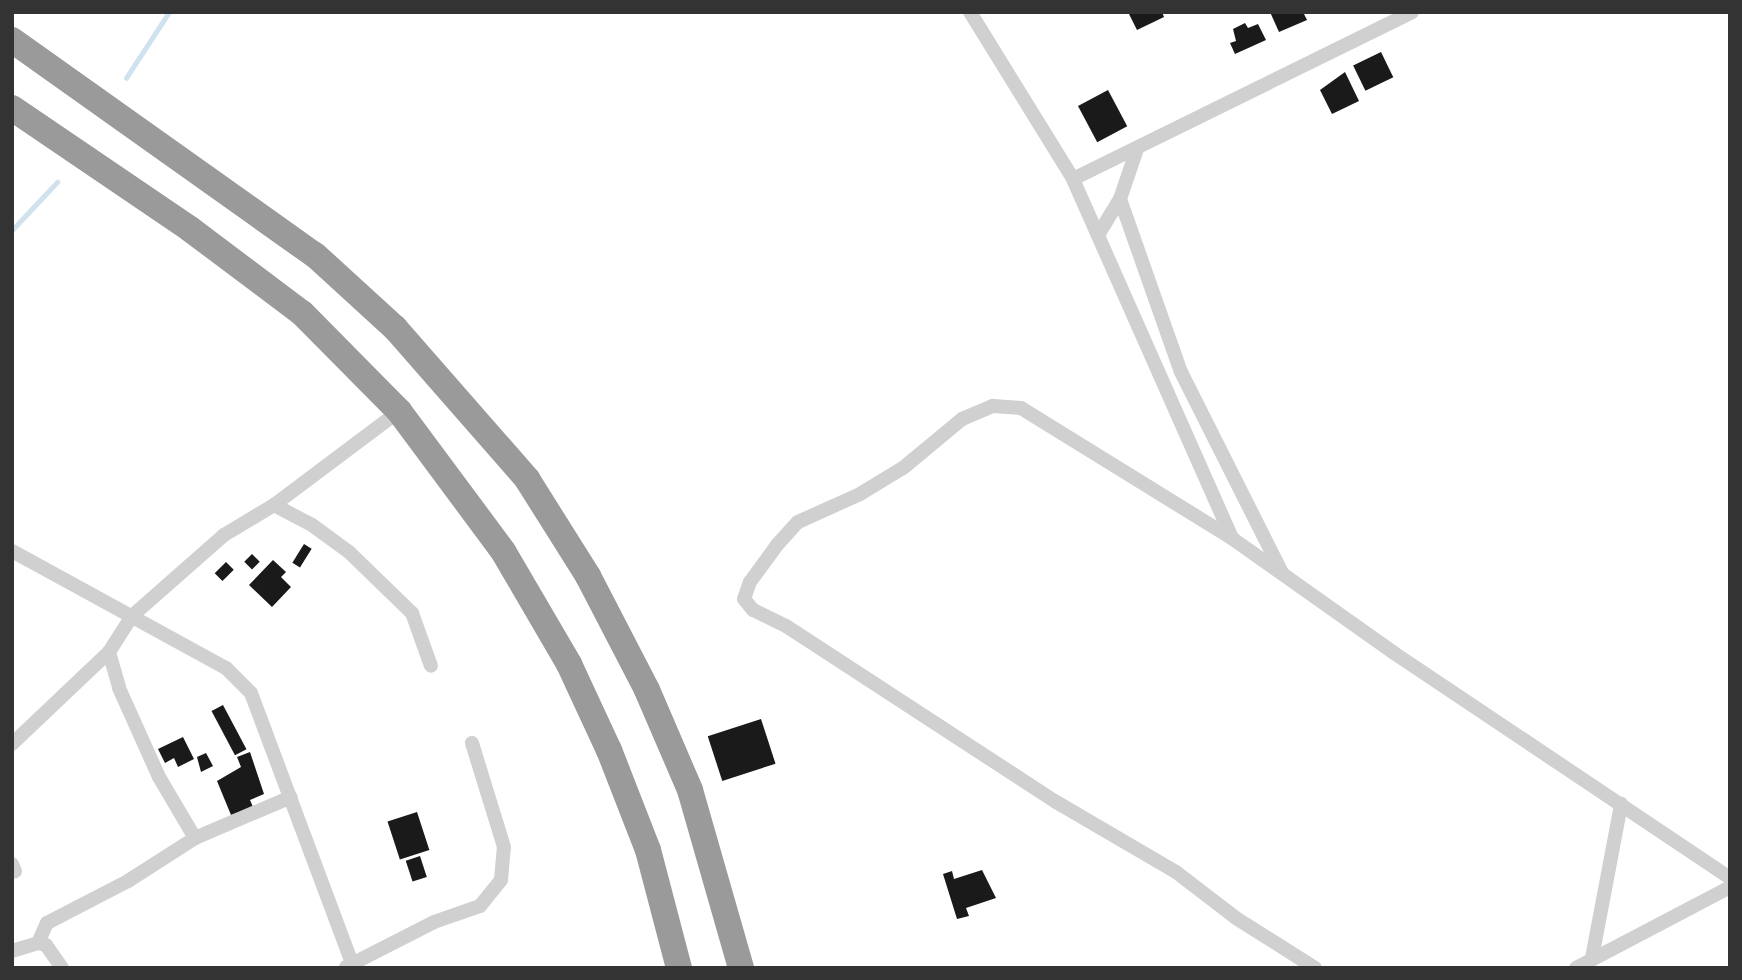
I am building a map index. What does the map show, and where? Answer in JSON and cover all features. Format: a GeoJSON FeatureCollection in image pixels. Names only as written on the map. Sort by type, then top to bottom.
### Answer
{"type":"FeatureCollection","features":[{"type":"Feature","properties":{"kind":"highway"},"geometry":{"type":"LineString","coordinates":[[12,40],[315,255],[394,328],[527,479],[606,608],[648,690],[690,790],[741,968]]}},
{"type":"Feature","properties":{"kind":"highway"},"geometry":{"type":"LineString","coordinates":[[12,108],[190,229],[302,313],[399,411],[503,551],[569,664],[609,750],[648,850],[679,968]]}},
{"type":"Feature","properties":{"kind":"street"},"geometry":{"type":"LineString","coordinates":[[970,12],[1073,179],[1233,539]]}},
{"type":"Feature","properties":{"kind":"street"},"geometry":{"type":"LineString","coordinates":[[1073,179],[1137,149],[1384,19],[1412,12]]}},
{"type":"Feature","properties":{"kind":"street"},"geometry":{"type":"LineString","coordinates":[[1098,235],[1120,199],[1137,149]]}},
{"type":"Feature","properties":{"kind":"street"},"geometry":{"type":"LineString","coordinates":[[1120,199],[1195,401],[1283,574]]}},
{"type":"Feature","properties":{"kind":"street"},"geometry":{"type":"LineString","coordinates":[[1170,401],[1195,401]]}},
{"type":"Feature","properties":{"kind":"street"},"geometry":{"type":"LineString","coordinates":[[1315,968],[1236,918],[1175,872],[1056,802],[786,626],[753,610],[744,599],[750,582],[798,522],[860,494],[903,468],[962,419],[1006,404],[1021,408],[1233,539],[1730,878]]}},
{"type":"Feature","properties":{"kind":"street"},"geometry":{"type":"LineString","coordinates":[[12,744],[109,652],[132,616],[224,535],[274,505],[399,411]]}},
{"type":"Feature","properties":{"kind":"street"},"geometry":{"type":"LineString","coordinates":[[274,505],[312,525],[349,552],[412,613],[431,666]]}},
{"type":"Feature","properties":{"kind":"street"},"geometry":{"type":"LineString","coordinates":[[12,551],[226,668],[251,693],[351,966],[434,922],[480,906],[501,880],[504,848],[472,743]]}},
{"type":"Feature","properties":{"kind":"street"},"geometry":{"type":"LineString","coordinates":[[109,652],[119,688],[159,777],[195,838]]}},
{"type":"Feature","properties":{"kind":"street"},"geometry":{"type":"LineString","coordinates":[[38,943],[47,923],[128,881],[195,838],[290,797]]}},
{"type":"Feature","properties":{"kind":"street"},"geometry":{"type":"LineString","coordinates":[[1592,958],[1621,804]]}},
{"type":"Feature","properties":{"kind":"street"},"geometry":{"type":"LineString","coordinates":[[1576,968],[1730,887]]}},
{"type":"Feature","properties":{"kind":"street"},"geometry":{"type":"LineString","coordinates":[[12,951],[38,943],[46,945],[62,968]]}},
{"type":"Feature","properties":{"kind":"building"},"geometry":{"type":"Polygon","coordinates":[[[1128,12],[1162,12],[1164,17],[1137,30],[1128,12]]]}},
{"type":"Feature","properties":{"kind":"building"},"geometry":{"type":"Polygon","coordinates":[[[1270,12],[1303,12],[1307,20],[1279,32],[1270,12]]]}},
{"type":"Feature","properties":{"kind":"building"},"geometry":{"type":"Polygon","coordinates":[[[1245,23],[1248,28],[1258,24],[1266,40],[1235,54],[1230,43],[1236,41],[1233,29],[1245,23]]]}},
{"type":"Feature","properties":{"kind":"building"},"geometry":{"type":"Polygon","coordinates":[[[1381,52],[1393,77],[1365,91],[1353,66],[1381,52]]]}},
{"type":"Feature","properties":{"kind":"building"},"geometry":{"type":"Polygon","coordinates":[[[1345,72],[1359,101],[1332,114],[1320,90],[1345,72]]]}},
{"type":"Feature","properties":{"kind":"building"},"geometry":{"type":"Polygon","coordinates":[[[1108,90],[1127,126],[1097,142],[1078,106],[1108,90]]]}},
{"type":"Feature","properties":{"kind":"building"},"geometry":{"type":"Polygon","coordinates":[[[304,544],[312,549],[300,567],[292,563],[304,544]]]}},
{"type":"Feature","properties":{"kind":"building"},"geometry":{"type":"Polygon","coordinates":[[[252,554],[260,562],[252,570],[244,562],[252,554]]]}},
{"type":"Feature","properties":{"kind":"building"},"geometry":{"type":"Polygon","coordinates":[[[273,560],[286,572],[281,577],[291,587],[272,607],[249,585],[273,560]]]}},
{"type":"Feature","properties":{"kind":"building"},"geometry":{"type":"Polygon","coordinates":[[[226,562],[234,570],[222,581],[215,573],[226,562]]]}},
{"type":"Feature","properties":{"kind":"building"},"geometry":{"type":"Polygon","coordinates":[[[223,705],[246,749],[235,755],[212,711],[223,705]]]}},
{"type":"Feature","properties":{"kind":"building"},"geometry":{"type":"Polygon","coordinates":[[[761,719],[776,764],[722,781],[708,736],[761,719]]]}},
{"type":"Feature","properties":{"kind":"building"},"geometry":{"type":"Polygon","coordinates":[[[183,737],[194,759],[178,767],[174,758],[165,763],[158,749],[183,737]]]}},
{"type":"Feature","properties":{"kind":"building"},"geometry":{"type":"Polygon","coordinates":[[[250,752],[264,794],[250,800],[253,807],[231,815],[217,781],[241,767],[237,757],[250,752]]]}},
{"type":"Feature","properties":{"kind":"building"},"geometry":{"type":"Polygon","coordinates":[[[206,753],[213,766],[201,772],[197,757],[206,753]]]}},
{"type":"Feature","properties":{"kind":"building"},"geometry":{"type":"Polygon","coordinates":[[[417,812],[429,850],[400,860],[388,822],[417,812]]]}},
{"type":"Feature","properties":{"kind":"building"},"geometry":{"type":"Polygon","coordinates":[[[420,856],[427,877],[413,882],[406,861],[420,856]]]}},
{"type":"Feature","properties":{"kind":"building"},"geometry":{"type":"Polygon","coordinates":[[[982,870],[996,898],[966,908],[969,916],[957,919],[943,874],[952,871],[954,879],[982,870]]]}},
{"type":"Feature","properties":{"kind":"waterway"},"geometry":{"type":"LineString","coordinates":[[126,78],[169,12]]}},
{"type":"Feature","properties":{"kind":"waterway"},"geometry":{"type":"LineString","coordinates":[[12,230],[57,182]]}}]}
